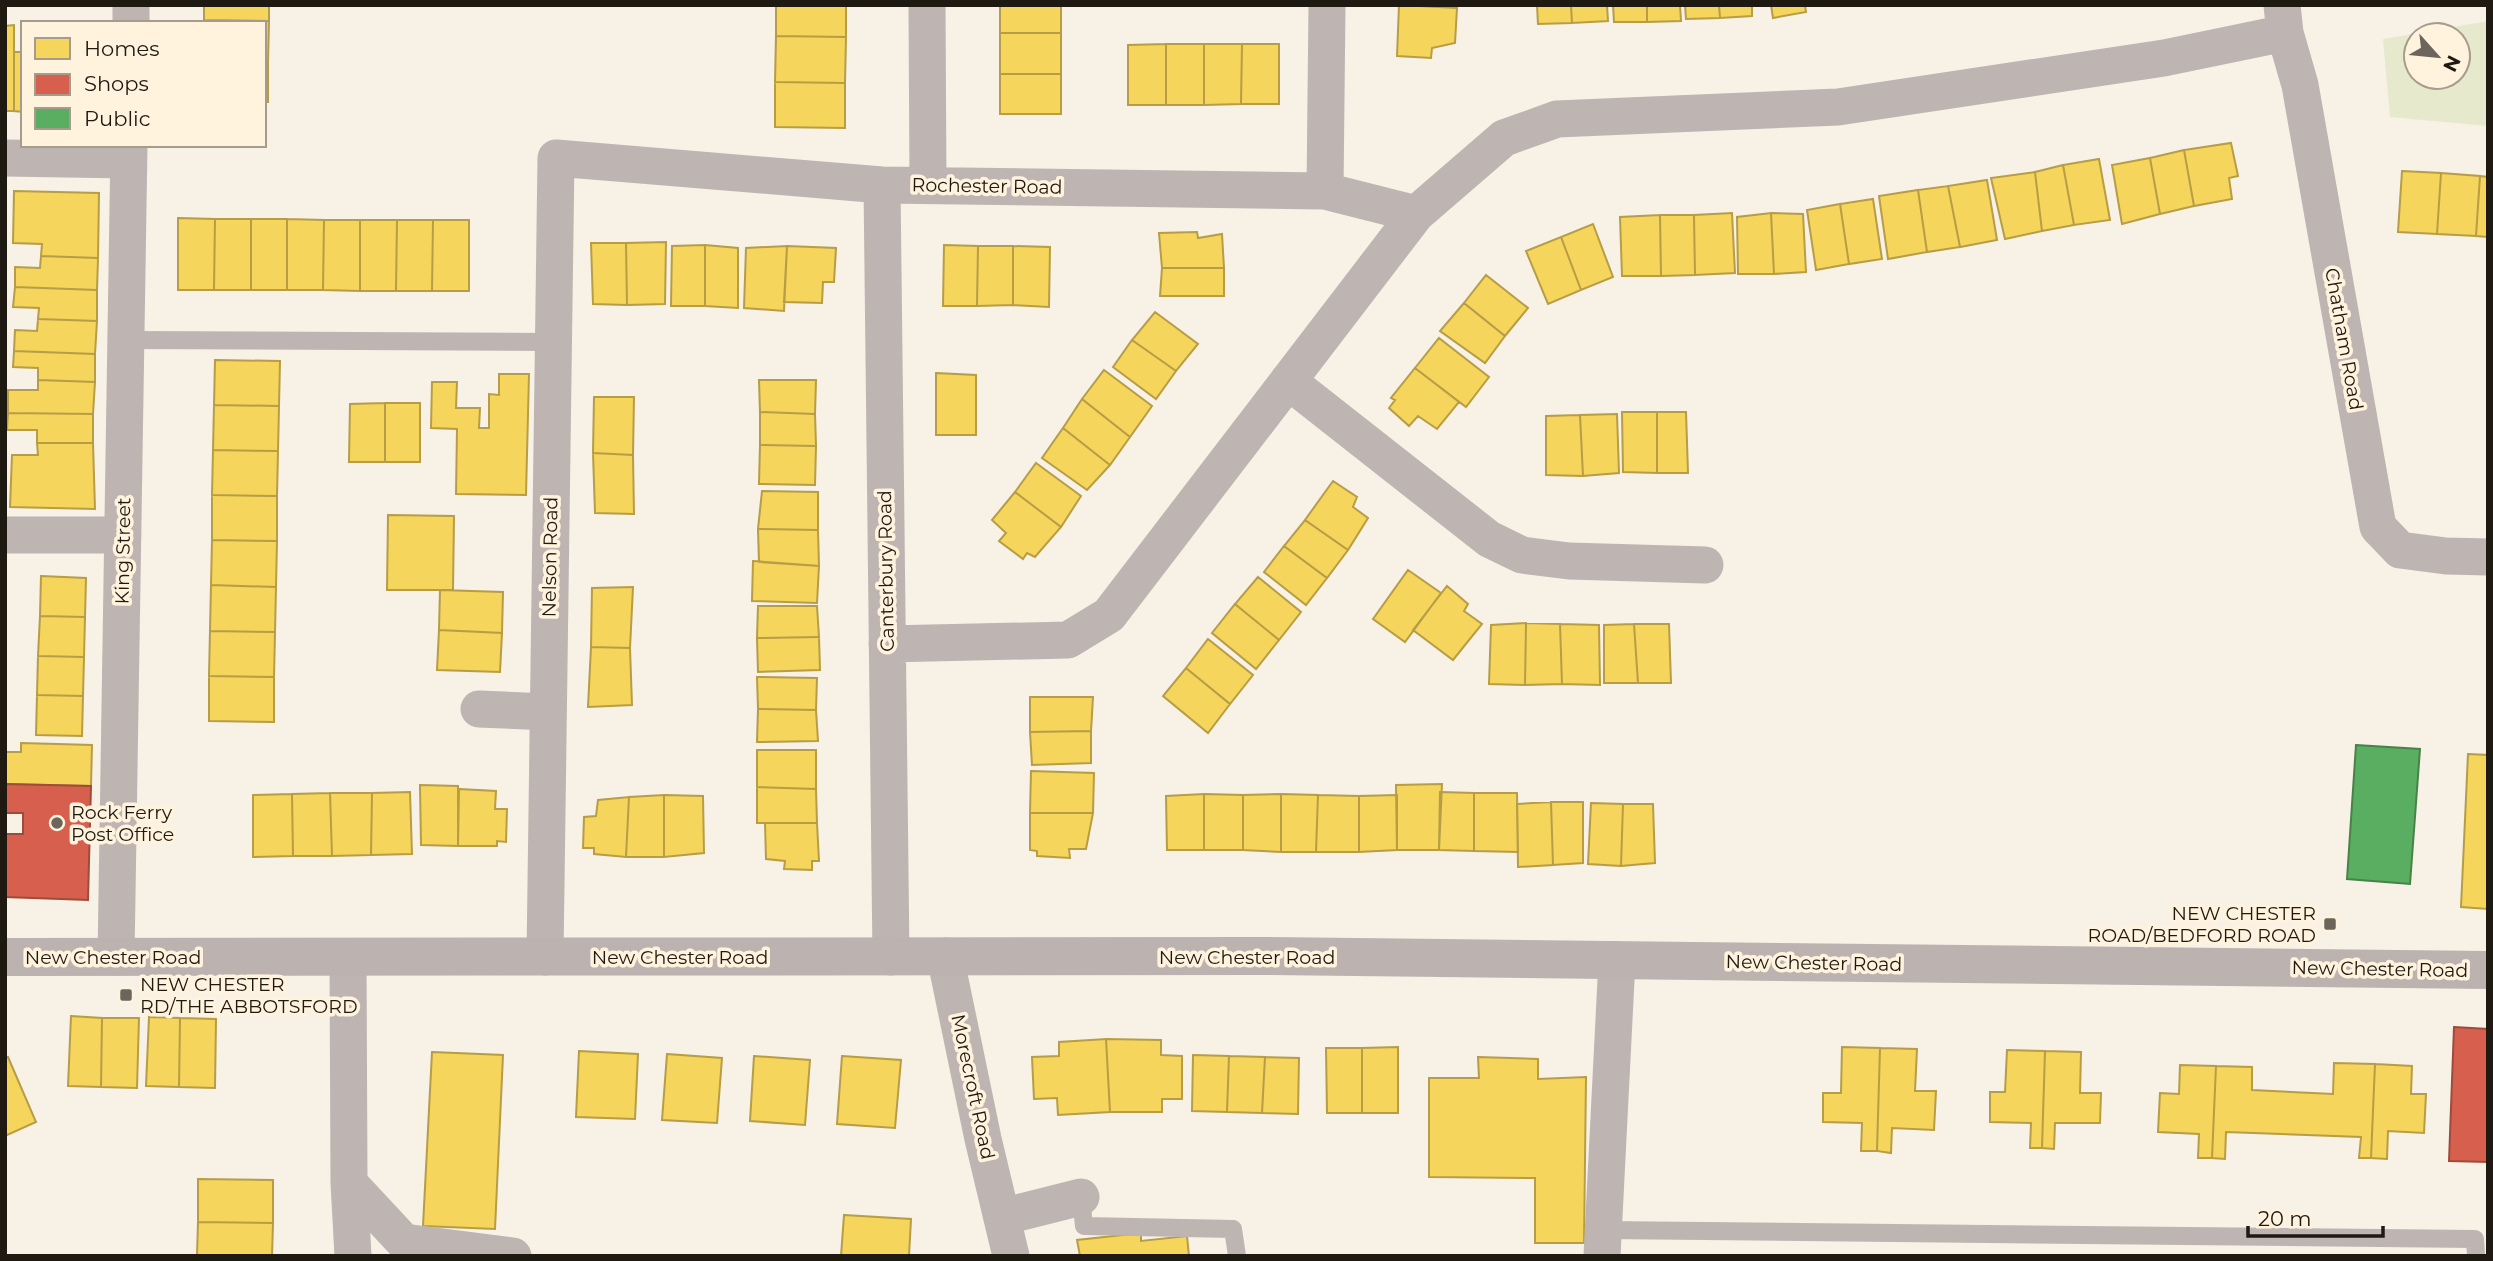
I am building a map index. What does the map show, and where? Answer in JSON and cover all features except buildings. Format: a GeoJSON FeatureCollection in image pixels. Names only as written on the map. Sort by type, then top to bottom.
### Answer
{"type":"FeatureCollection","features":[{"type":"Feature","properties":{"kind":"main road","name":"New Chester Road"},"geometry":{"type":"LineString","coordinates":[[5,957],[1263,956],[2488,970]]}},
{"type":"Feature","properties":{"kind":"street"},"geometry":{"type":"LineString","coordinates":[[927,5],[928,186]]}},
{"type":"Feature","properties":{"kind":"street"},"geometry":{"type":"LineString","coordinates":[[1325,191],[1328,5]]}},
{"type":"Feature","properties":{"kind":"street"},"geometry":{"type":"LineString","coordinates":[[887,644],[1068,640],[1109,615],[1416,214],[1504,138],[1557,119],[1838,107],[2164,58],[2283,19]]}},
{"type":"Feature","properties":{"kind":"street","name":"Chatham Road"},"geometry":{"type":"LineString","coordinates":[[2283,19],[2300,85],[2378,527],[2400,550],[2446,556],[2488,557]]}},
{"type":"Feature","properties":{"kind":"street"},"geometry":{"type":"LineString","coordinates":[[5,159],[128,153]]}},
{"type":"Feature","properties":{"kind":"street","name":"King Street"},"geometry":{"type":"LineString","coordinates":[[116,957],[128,153]]}},
{"type":"Feature","properties":{"kind":"street","name":"Rochester Road"},"geometry":{"type":"LineString","coordinates":[[556,158],[882,185],[1325,191],[1416,214]]}},
{"type":"Feature","properties":{"kind":"street","name":"Nelson Road"},"geometry":{"type":"LineString","coordinates":[[545,957],[556,158]]}},
{"type":"Feature","properties":{"kind":"street","name":"Canterbury Road"},"geometry":{"type":"LineString","coordinates":[[882,185],[891,957]]}},
{"type":"Feature","properties":{"kind":"street"},"geometry":{"type":"LineString","coordinates":[[1289,382],[1489,539],[1522,555],[1569,561],[1705,565]]}},
{"type":"Feature","properties":{"kind":"street"},"geometry":{"type":"LineString","coordinates":[[5,535],[123,535]]}},
{"type":"Feature","properties":{"kind":"street"},"geometry":{"type":"LineString","coordinates":[[479,709],[548,712]]}},
{"type":"Feature","properties":{"kind":"street","name":"Morecroft Road"},"geometry":{"type":"LineString","coordinates":[[945,956],[983,1139],[1011,1256]]}},
{"type":"Feature","properties":{"kind":"street"},"geometry":{"type":"LineString","coordinates":[[348,957],[349,1183],[353,1256]]}},
{"type":"Feature","properties":{"kind":"street"},"geometry":{"type":"LineString","coordinates":[[1602,1243],[1617,960]]}},
{"type":"Feature","properties":{"kind":"street"},"geometry":{"type":"LineString","coordinates":[[349,1183],[404,1242],[513,1256]]}},
{"type":"Feature","properties":{"kind":"street"},"geometry":{"type":"LineString","coordinates":[[1002,1217],[1081,1196]]}},
{"type":"Feature","properties":{"kind":"lane"},"geometry":{"type":"LineString","coordinates":[[126,341],[553,342]]}},
{"type":"Feature","properties":{"kind":"lane"},"geometry":{"type":"LineString","coordinates":[[1081,1196],[1084,1226],[1233,1229],[1237,1256]]}},
{"type":"Feature","properties":{"kind":"lane"},"geometry":{"type":"LineString","coordinates":[[1602,1243],[2475,1239],[2476,1256]]}},
{"type":"Feature","properties":{"kind":"green space"},"geometry":{"type":"Polygon","coordinates":[[[2488,21],[2488,126],[2390,117],[2383,39],[2402,36],[2402,91],[2472,91],[2472,24],[2488,21]]]}},
{"type":"Feature","properties":{"kind":"place","name":"Rock Ferry Post Office"},"geometry":{"type":"Point","coordinates":[57,823]}},
{"type":"Feature","properties":{"kind":"place","name":"NEW CHESTER ROAD/BEDFORD ROAD"},"geometry":{"type":"Point","coordinates":[2330,924]}},
{"type":"Feature","properties":{"kind":"place","name":"NEW CHESTER RD/THE ABBOTSFORD"},"geometry":{"type":"Point","coordinates":[126,995]}}]}
